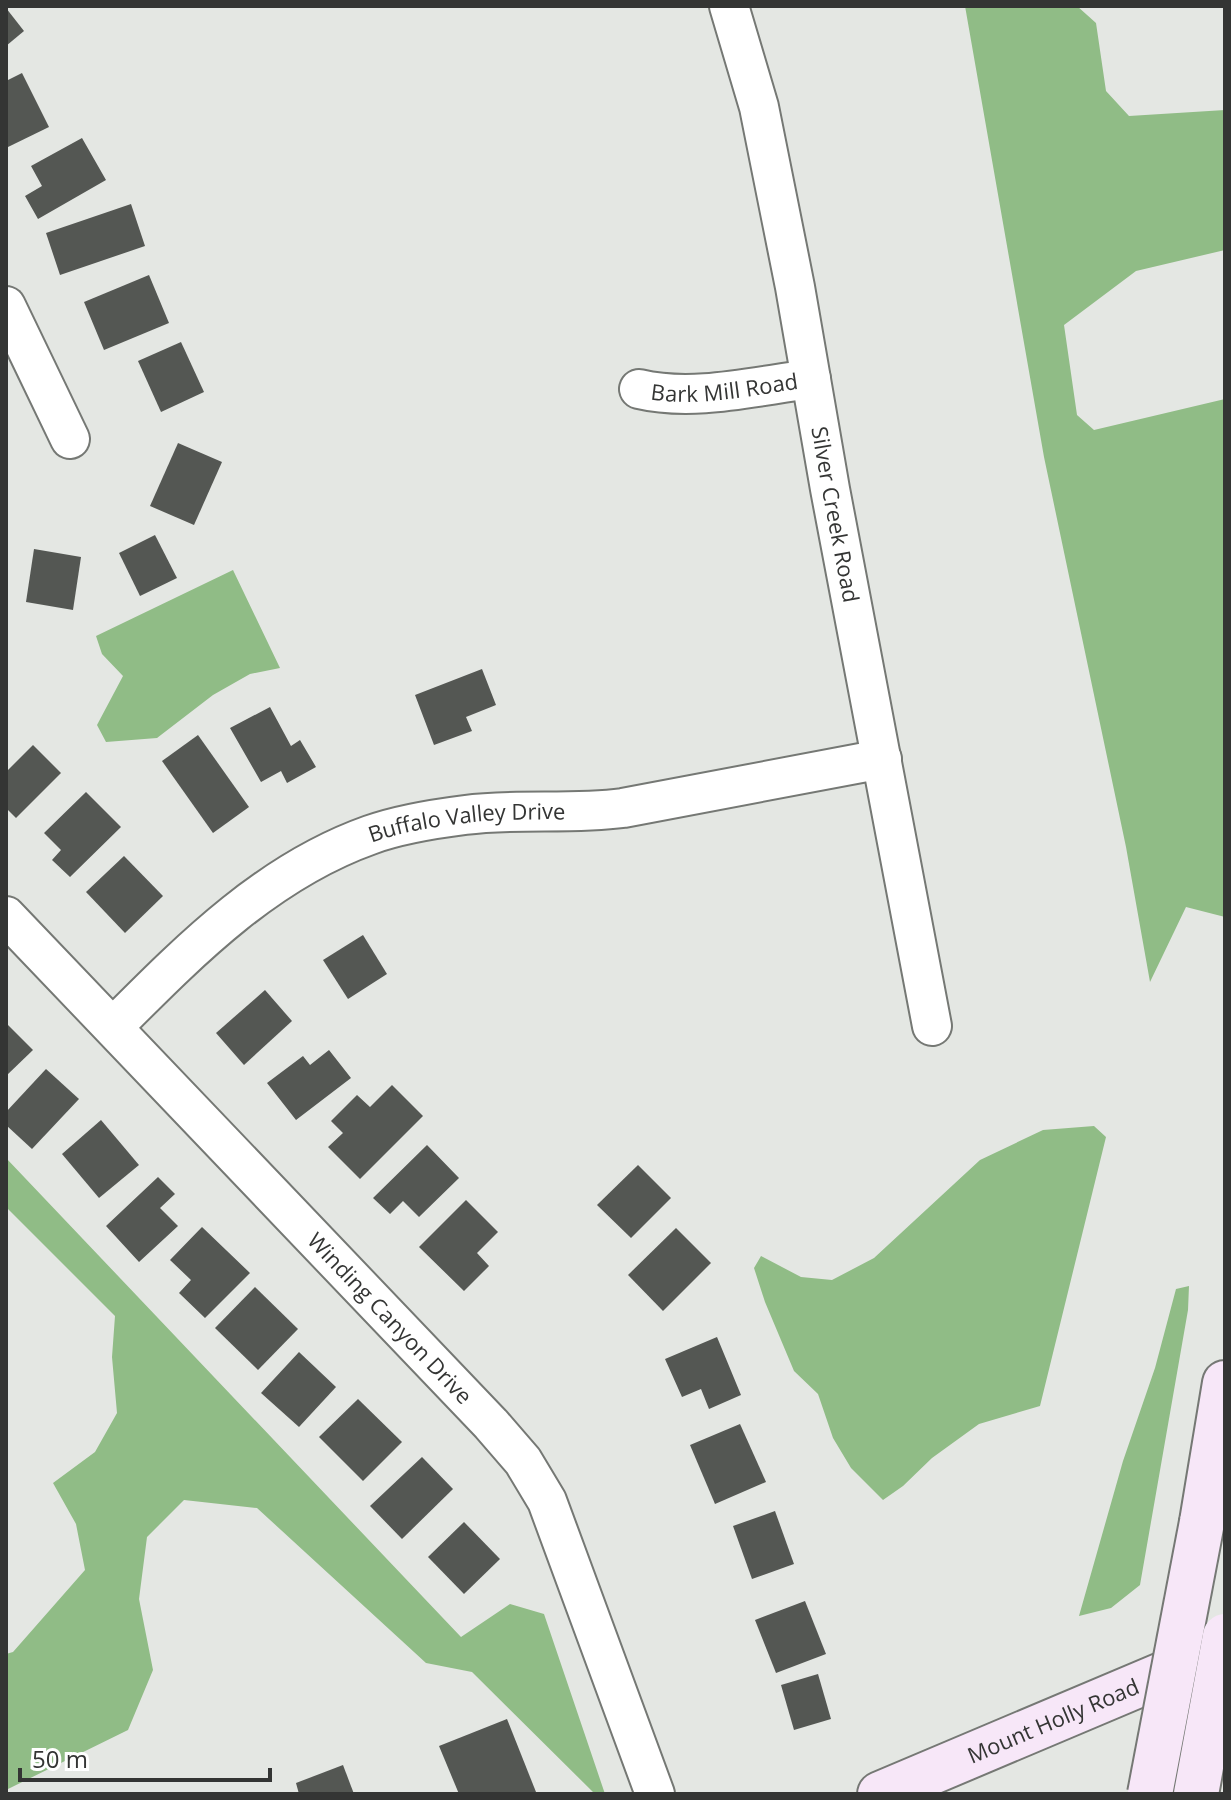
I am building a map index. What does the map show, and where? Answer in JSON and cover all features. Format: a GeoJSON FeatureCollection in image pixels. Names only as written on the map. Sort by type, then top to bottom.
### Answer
{"type":"FeatureCollection","features":[{"type":"Feature","properties":{"kind":"main road"},"geometry":{"type":"LineString","coordinates":[[1150,1794],[1225,1383]]}},
{"type":"Feature","properties":{"kind":"main road"},"geometry":{"type":"LineString","coordinates":[[1196,1794],[1225,1636]]}},
{"type":"Feature","properties":{"kind":"main road","name":"Mount Holly Road"},"geometry":{"type":"LineString","coordinates":[[880,1794],[1225,1648]]}},
{"type":"Feature","properties":{"kind":"street","name":"Silver Creek Road"},"geometry":{"type":"LineString","coordinates":[[729,6],[759,107],[932,1026]]}},
{"type":"Feature","properties":{"kind":"street"},"geometry":{"type":"LineString","coordinates":[[6,306],[70,439]]}},
{"type":"Feature","properties":{"kind":"street","name":"Bark Mill Road"},"geometry":{"type":"LineString","coordinates":[[639,389],[687,395],[811,379]]}},
{"type":"Feature","properties":{"kind":"street","name":"Buffalo Valley Drive"},"geometry":{"type":"LineString","coordinates":[[113,1027],[226,918],[287,875],[368,835],[467,815],[592,812],[623,808],[882,759]]}},
{"type":"Feature","properties":{"kind":"street","name":"Winding Canyon Drive"},"geometry":{"type":"LineString","coordinates":[[6,916],[523,1461],[547,1501],[655,1794]]}},
{"type":"Feature","properties":{"kind":"green space"},"geometry":{"type":"Polygon","coordinates":[[[965,6],[1077,6],[1096,23],[1106,91],[1129,116],[1225,110],[1225,250],[1136,271],[1064,325],[1077,415],[1094,430],[1225,399],[1225,917],[1186,907],[1150,982],[1126,847],[1044,457],[965,6]]]}},
{"type":"Feature","properties":{"kind":"green space"},"geometry":{"type":"Polygon","coordinates":[[[233,570],[280,668],[250,674],[213,695],[157,738],[106,742],[97,725],[123,676],[102,654],[96,636],[233,570]]]}},
{"type":"Feature","properties":{"kind":"green space"},"geometry":{"type":"Polygon","coordinates":[[[1094,1126],[1106,1137],[1040,1406],[979,1424],[932,1458],[883,1500],[851,1468],[833,1438],[818,1394],[794,1371],[754,1268],[761,1256],[801,1277],[832,1280],[874,1258],[980,1160],[1043,1130],[1094,1126]]]}},
{"type":"Feature","properties":{"kind":"green space"},"geometry":{"type":"Polygon","coordinates":[[[6,1158],[461,1637],[510,1604],[544,1614],[605,1794],[595,1794],[472,1672],[426,1663],[257,1508],[184,1500],[147,1537],[139,1599],[153,1670],[128,1730],[8,1789],[6,1794],[6,1654],[13,1652],[85,1570],[76,1524],[53,1483],[95,1452],[117,1413],[112,1357],[115,1316],[6,1207],[6,1158]]]}},
{"type":"Feature","properties":{"kind":"green space"},"geometry":{"type":"Polygon","coordinates":[[[1189,1286],[1188,1310],[1140,1585],[1111,1608],[1079,1616],[1176,1289],[1189,1286]]]}},
{"type":"Feature","properties":{"kind":"building"},"geometry":{"type":"Polygon","coordinates":[[[6,8],[24,31],[6,46],[6,8]]]}},
{"type":"Feature","properties":{"kind":"building"},"geometry":{"type":"Polygon","coordinates":[[[22,73],[49,127],[8,147],[6,81],[22,73]]]}},
{"type":"Feature","properties":{"kind":"building"},"geometry":{"type":"Polygon","coordinates":[[[82,138],[106,180],[38,219],[25,196],[42,186],[31,166],[82,138]]]}},
{"type":"Feature","properties":{"kind":"building"},"geometry":{"type":"Polygon","coordinates":[[[131,204],[145,246],[60,275],[46,233],[131,204]]]}},
{"type":"Feature","properties":{"kind":"building"},"geometry":{"type":"Polygon","coordinates":[[[149,275],[169,323],[104,350],[84,302],[149,275]]]}},
{"type":"Feature","properties":{"kind":"building"},"geometry":{"type":"Polygon","coordinates":[[[181,342],[204,392],[161,412],[138,361],[181,342]]]}},
{"type":"Feature","properties":{"kind":"building"},"geometry":{"type":"Polygon","coordinates":[[[178,443],[222,462],[194,525],[150,506],[178,443]]]}},
{"type":"Feature","properties":{"kind":"building"},"geometry":{"type":"Polygon","coordinates":[[[155,535],[177,578],[140,596],[119,553],[155,535]]]}},
{"type":"Feature","properties":{"kind":"building"},"geometry":{"type":"Polygon","coordinates":[[[34,549],[81,557],[73,610],[26,602],[34,549]]]}},
{"type":"Feature","properties":{"kind":"building"},"geometry":{"type":"Polygon","coordinates":[[[482,669],[496,705],[466,717],[472,731],[434,745],[415,695],[482,669]]]}},
{"type":"Feature","properties":{"kind":"building"},"geometry":{"type":"Polygon","coordinates":[[[270,707],[291,746],[300,740],[316,767],[287,783],[281,771],[261,782],[230,728],[270,707]]]}},
{"type":"Feature","properties":{"kind":"building"},"geometry":{"type":"Polygon","coordinates":[[[198,735],[249,807],[213,833],[162,761],[198,735]]]}},
{"type":"Feature","properties":{"kind":"building"},"geometry":{"type":"Polygon","coordinates":[[[33,745],[61,773],[16,818],[6,808],[6,772],[33,745]]]}},
{"type":"Feature","properties":{"kind":"building"},"geometry":{"type":"Polygon","coordinates":[[[86,792],[121,827],[70,877],[52,860],[61,850],[44,833],[86,792]]]}},
{"type":"Feature","properties":{"kind":"building"},"geometry":{"type":"Polygon","coordinates":[[[124,856],[163,896],[125,933],[86,892],[124,856]]]}},
{"type":"Feature","properties":{"kind":"building"},"geometry":{"type":"Polygon","coordinates":[[[363,935],[387,974],[348,999],[323,960],[363,935]]]}},
{"type":"Feature","properties":{"kind":"building"},"geometry":{"type":"Polygon","coordinates":[[[265,990],[292,1021],[244,1065],[216,1033],[265,990]]]}},
{"type":"Feature","properties":{"kind":"building"},"geometry":{"type":"Polygon","coordinates":[[[6,1023],[33,1050],[6,1076],[6,1023]]]}},
{"type":"Feature","properties":{"kind":"building"},"geometry":{"type":"Polygon","coordinates":[[[329,1050],[351,1078],[296,1120],[267,1083],[303,1056],[310,1065],[329,1050]]]}},
{"type":"Feature","properties":{"kind":"building"},"geometry":{"type":"Polygon","coordinates":[[[46,1069],[79,1099],[32,1149],[6,1125],[6,1112],[46,1069]]]}},
{"type":"Feature","properties":{"kind":"building"},"geometry":{"type":"Polygon","coordinates":[[[392,1085],[423,1116],[360,1179],[328,1147],[343,1133],[331,1121],[357,1095],[370,1107],[392,1085]]]}},
{"type":"Feature","properties":{"kind":"building"},"geometry":{"type":"Polygon","coordinates":[[[101,1120],[139,1165],[99,1198],[62,1154],[101,1120]]]}},
{"type":"Feature","properties":{"kind":"building"},"geometry":{"type":"Polygon","coordinates":[[[427,1145],[459,1178],[419,1217],[403,1201],[390,1214],[373,1198],[427,1145]]]}},
{"type":"Feature","properties":{"kind":"building"},"geometry":{"type":"Polygon","coordinates":[[[638,1165],[671,1198],[631,1238],[597,1205],[638,1165]]]}},
{"type":"Feature","properties":{"kind":"building"},"geometry":{"type":"Polygon","coordinates":[[[158,1177],[175,1194],[160,1208],[178,1226],[139,1262],[106,1226],[158,1177]]]}},
{"type":"Feature","properties":{"kind":"building"},"geometry":{"type":"Polygon","coordinates":[[[466,1200],[498,1232],[477,1253],[489,1266],[464,1291],[419,1247],[466,1200]]]}},
{"type":"Feature","properties":{"kind":"building"},"geometry":{"type":"Polygon","coordinates":[[[202,1227],[250,1273],[205,1318],[179,1293],[191,1280],[170,1260],[202,1227]]]}},
{"type":"Feature","properties":{"kind":"building"},"geometry":{"type":"Polygon","coordinates":[[[676,1228],[711,1263],[663,1311],[628,1275],[676,1228]]]}},
{"type":"Feature","properties":{"kind":"building"},"geometry":{"type":"Polygon","coordinates":[[[255,1287],[298,1329],[258,1370],[215,1328],[255,1287]]]}},
{"type":"Feature","properties":{"kind":"building"},"geometry":{"type":"Polygon","coordinates":[[[717,1337],[741,1395],[709,1409],[701,1389],[682,1397],[665,1359],[717,1337]]]}},
{"type":"Feature","properties":{"kind":"building"},"geometry":{"type":"Polygon","coordinates":[[[299,1352],[336,1387],[299,1427],[261,1393],[299,1352]]]}},
{"type":"Feature","properties":{"kind":"building"},"geometry":{"type":"Polygon","coordinates":[[[358,1399],[402,1442],[363,1481],[319,1437],[358,1399]]]}},
{"type":"Feature","properties":{"kind":"building"},"geometry":{"type":"Polygon","coordinates":[[[740,1424],[766,1482],[715,1504],[690,1445],[740,1424]]]}},
{"type":"Feature","properties":{"kind":"building"},"geometry":{"type":"Polygon","coordinates":[[[422,1457],[453,1489],[402,1539],[370,1506],[422,1457]]]}},
{"type":"Feature","properties":{"kind":"building"},"geometry":{"type":"Polygon","coordinates":[[[775,1511],[794,1564],[752,1579],[733,1526],[775,1511]]]}},
{"type":"Feature","properties":{"kind":"building"},"geometry":{"type":"Polygon","coordinates":[[[464,1522],[500,1559],[464,1594],[428,1557],[464,1522]]]}},
{"type":"Feature","properties":{"kind":"building"},"geometry":{"type":"Polygon","coordinates":[[[805,1601],[826,1654],[776,1673],[755,1620],[805,1601]]]}},
{"type":"Feature","properties":{"kind":"building"},"geometry":{"type":"Polygon","coordinates":[[[818,1674],[831,1719],[794,1730],[781,1685],[818,1674]]]}},
{"type":"Feature","properties":{"kind":"building"},"geometry":{"type":"Polygon","coordinates":[[[507,1719],[536,1792],[459,1794],[439,1746],[507,1719]]]}},
{"type":"Feature","properties":{"kind":"building"},"geometry":{"type":"Polygon","coordinates":[[[343,1765],[354,1794],[299,1794],[296,1783],[343,1765]]]}},
{"type":"Feature","properties":{"kind":"railway"},"geometry":{"type":"LineString","coordinates":[[1165,1794],[1225,1770]]}}]}
